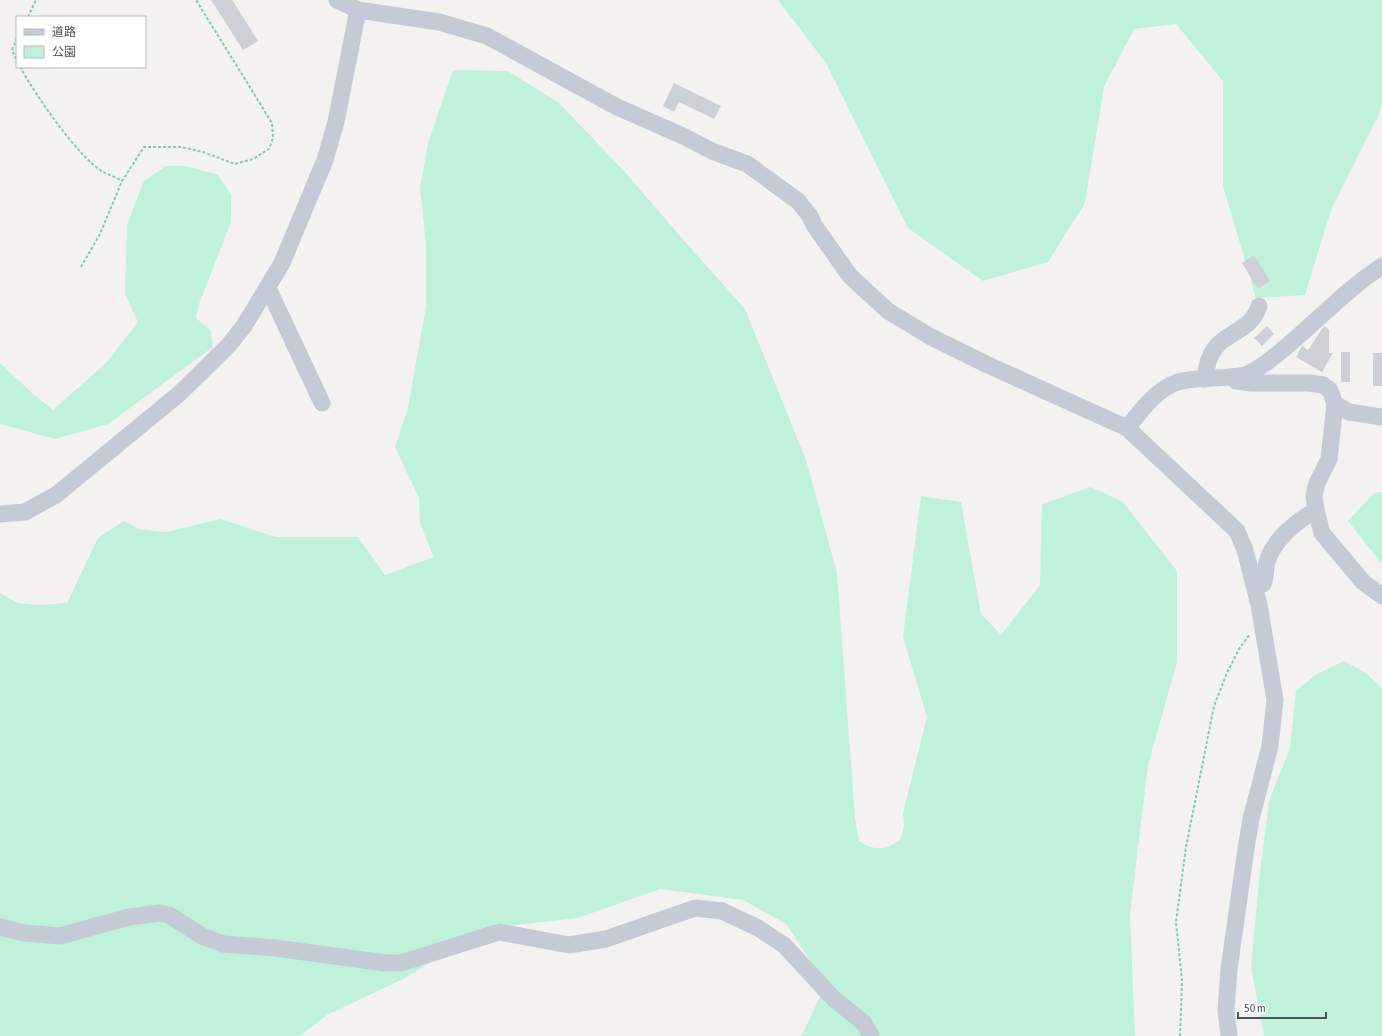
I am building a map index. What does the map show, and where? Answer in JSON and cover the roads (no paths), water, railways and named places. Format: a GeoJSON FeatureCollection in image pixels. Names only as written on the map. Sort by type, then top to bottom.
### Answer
{"type":"FeatureCollection","features":[{"type":"Feature","properties":{"kind":"street"},"geometry":{"type":"LineString","coordinates":[[336,0],[358,10],[438,22],[487,36],[617,107],[683,136],[712,151],[747,164],[798,201],[810,216],[814,226],[850,276],[888,311],[931,337],[981,362],[1127,428],[1237,531],[1245,550],[1262,619],[1274,686],[1275,713],[1270,746],[1251,819],[1247,842],[1229,969],[1226,1010],[1229,1036]]}},
{"type":"Feature","properties":{"kind":"street"},"geometry":{"type":"LineString","coordinates":[[0,514],[25,512],[56,495],[179,394],[228,346],[256,308],[282,263],[325,160],[336,122],[358,10]]}},
{"type":"Feature","properties":{"kind":"street"},"geometry":{"type":"LineString","coordinates":[[1127,428],[1151,400],[1164,389],[1178,382],[1205,378],[1246,375],[1266,363],[1333,306],[1353,286],[1382,266]]}},
{"type":"Feature","properties":{"kind":"street"},"geometry":{"type":"LineString","coordinates":[[268,288],[322,403]]}},
{"type":"Feature","properties":{"kind":"street"},"geometry":{"type":"LineString","coordinates":[[1205,378],[1206,366],[1214,347],[1223,339],[1253,320],[1260,306]]}},
{"type":"Feature","properties":{"kind":"street"},"geometry":{"type":"LineString","coordinates":[[1232,377],[1236,380],[1252,383],[1310,383],[1323,385],[1330,390],[1335,404],[1329,459],[1316,483],[1314,496],[1316,510],[1322,533],[1363,582],[1382,596]]}},
{"type":"Feature","properties":{"kind":"street"},"geometry":{"type":"LineString","coordinates":[[1335,404],[1349,412],[1382,417]]}},
{"type":"Feature","properties":{"kind":"street"},"geometry":{"type":"LineString","coordinates":[[1254,585],[1263,584],[1267,561],[1277,543],[1295,525],[1316,510]]}},
{"type":"Feature","properties":{"kind":"street"},"geometry":{"type":"LineString","coordinates":[[0,927],[24,933],[60,936],[129,917],[159,912],[169,915],[202,936],[223,944],[275,948],[386,963],[401,963],[499,932],[569,945],[606,939],[695,908],[722,911],[758,928],[784,945],[834,999],[864,1024],[871,1036]]}}]}
